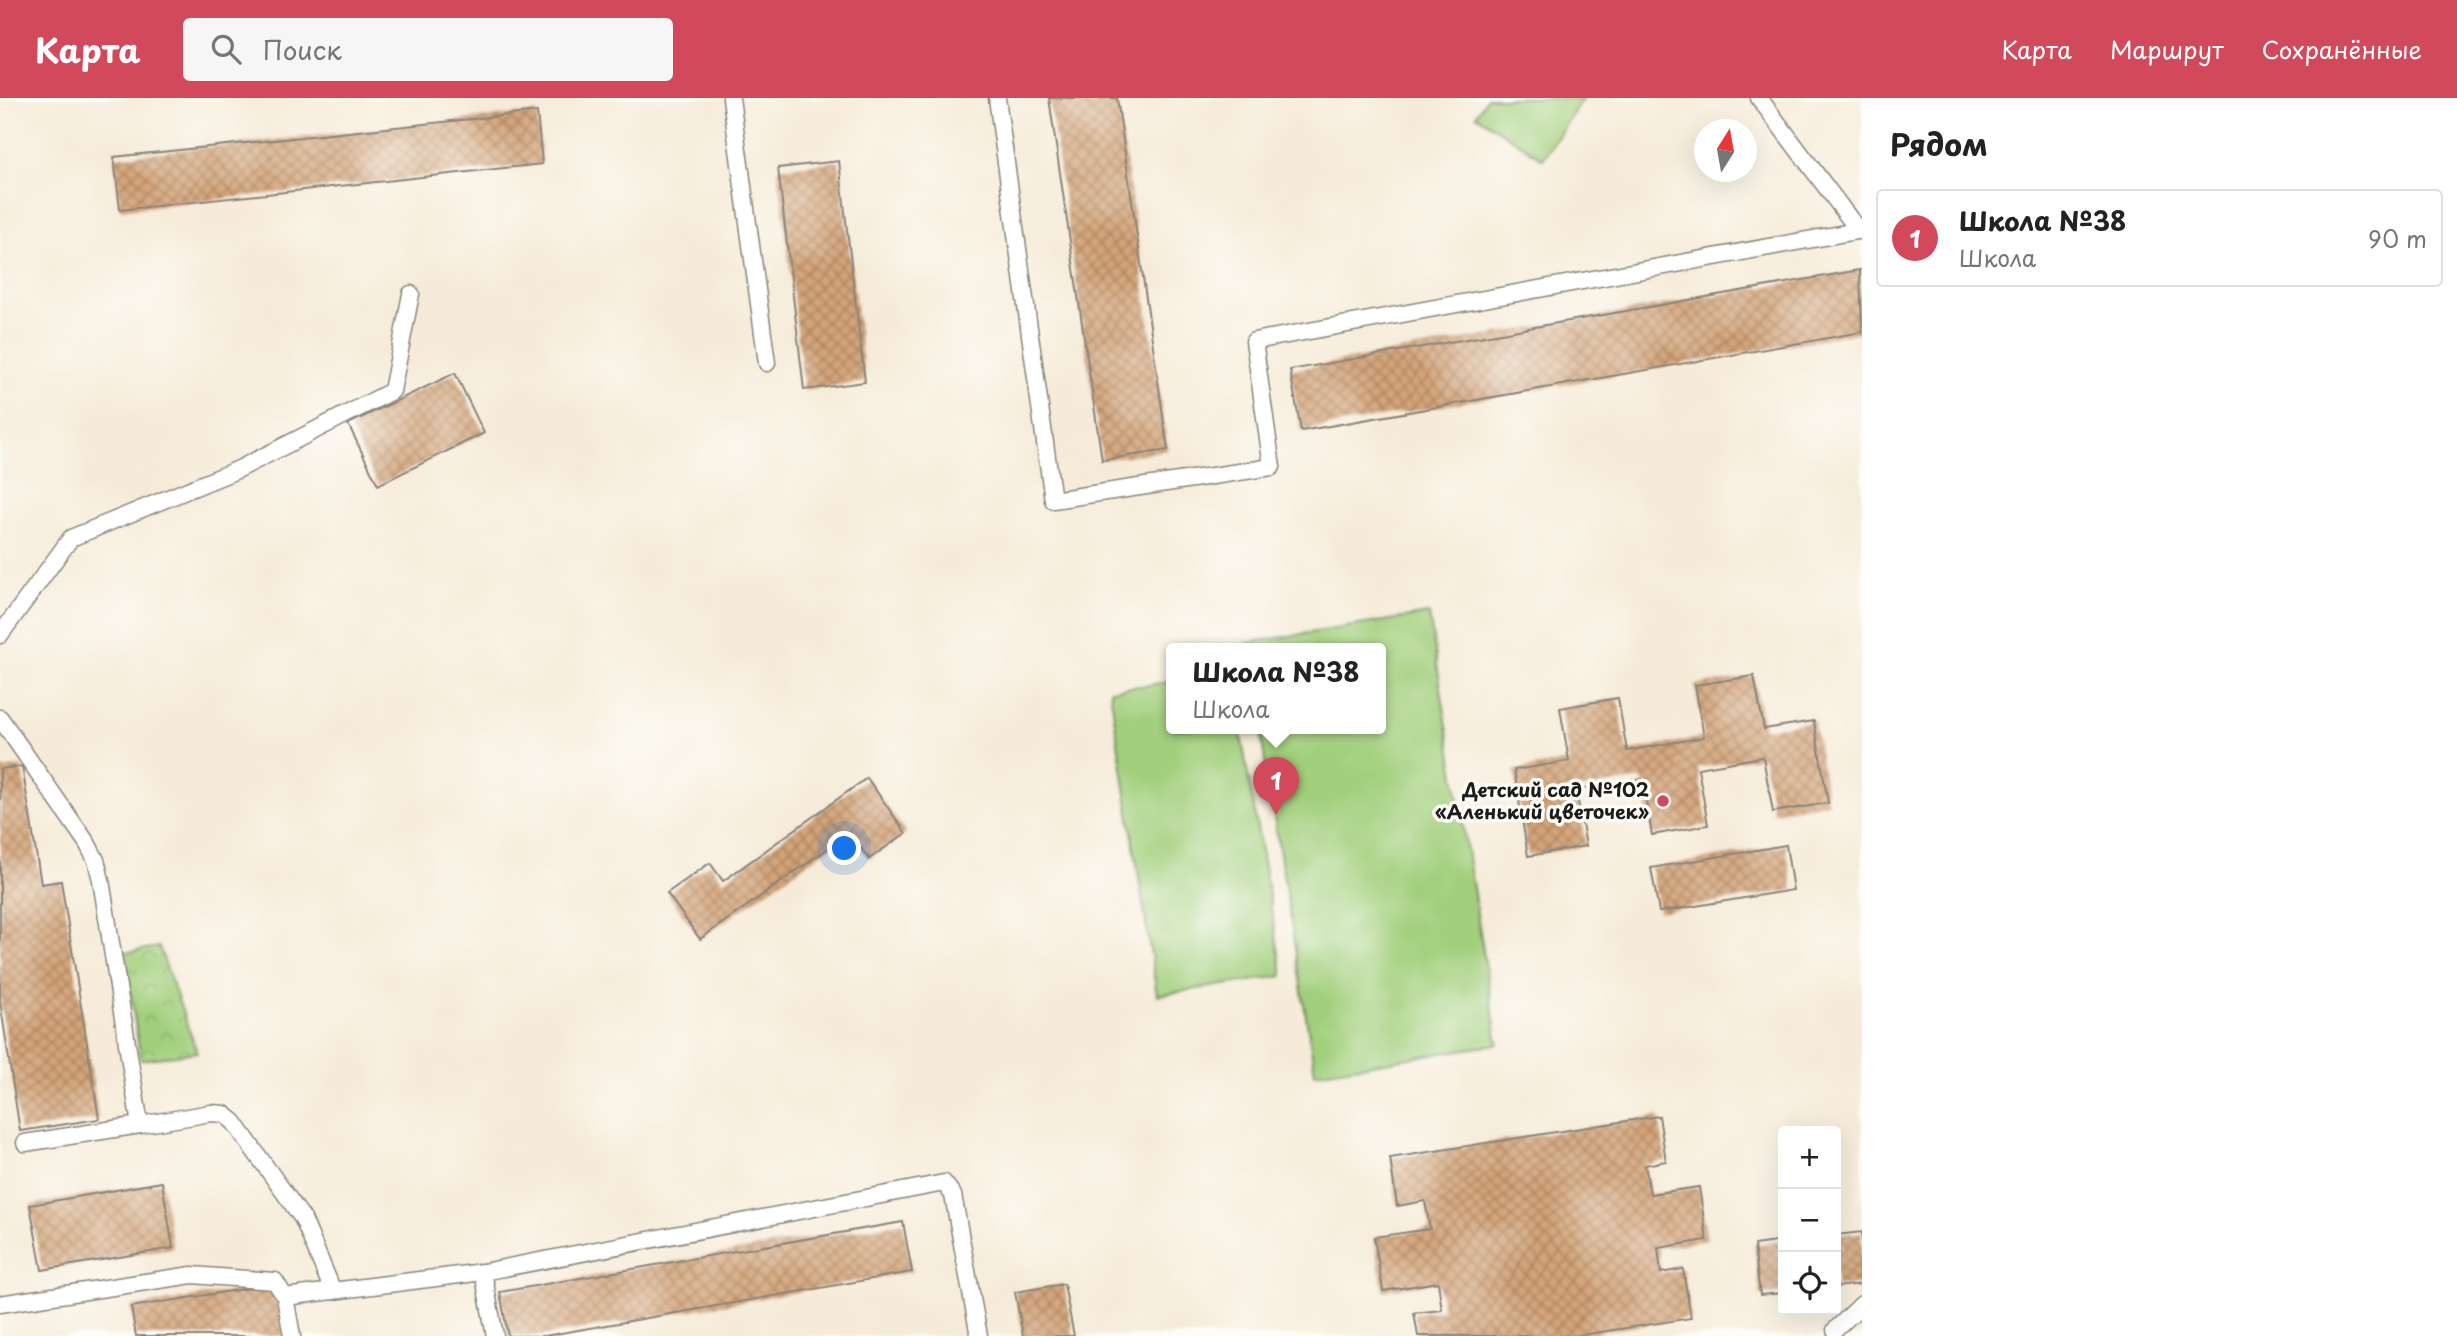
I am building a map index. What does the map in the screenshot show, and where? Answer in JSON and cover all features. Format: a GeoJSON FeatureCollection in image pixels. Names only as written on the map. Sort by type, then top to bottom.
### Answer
{"type":"FeatureCollection","features":[{"type":"Feature","properties":{"kind":"lane"},"geometry":{"type":"LineString","coordinates":[[731,98],[766,363]]}},
{"type":"Feature","properties":{"kind":"lane"},"geometry":{"type":"LineString","coordinates":[[997,98],[1053,500],[1272,467],[1254,341],[1861,231],[1759,98]]}},
{"type":"Feature","properties":{"kind":"lane"},"geometry":{"type":"LineString","coordinates":[[0,635],[71,538],[239,469],[392,391],[411,294]]}},
{"type":"Feature","properties":{"kind":"lane"},"geometry":{"type":"LineString","coordinates":[[0,718],[88,843],[96,860],[140,1125]]}},
{"type":"Feature","properties":{"kind":"lane"},"geometry":{"type":"LineString","coordinates":[[24,1143],[211,1113],[224,1114],[234,1122],[303,1219],[333,1291]]}},
{"type":"Feature","properties":{"kind":"lane"},"geometry":{"type":"LineString","coordinates":[[285,1297],[482,1272],[944,1183],[953,1195],[979,1336]]}},
{"type":"Feature","properties":{"kind":"lane"},"geometry":{"type":"LineString","coordinates":[[482,1272],[495,1336]]}},
{"type":"Feature","properties":{"kind":"lane"},"geometry":{"type":"LineString","coordinates":[[0,1304],[192,1275],[275,1281],[285,1297],[292,1336]]}},
{"type":"Feature","properties":{"kind":"lane"},"geometry":{"type":"LineString","coordinates":[[1835,1330],[1862,1304]]}},
{"type":"Feature","properties":{"kind":"green space"},"geometry":{"type":"Polygon","coordinates":[[[1487,98],[1583,98],[1543,159],[1476,115],[1487,98]]]}},
{"type":"Feature","properties":{"kind":"green space"},"geometry":{"type":"Polygon","coordinates":[[[1429,614],[1498,1044],[1315,1073],[1261,734],[1386,734],[1386,643],[1246,643],[1429,614]]]}},
{"type":"Feature","properties":{"kind":"green space"},"geometry":{"type":"Polygon","coordinates":[[[1166,683],[1166,734],[1241,734],[1283,976],[1157,995],[1110,690],[1166,683]]]}},
{"type":"Feature","properties":{"kind":"green space"},"geometry":{"type":"Polygon","coordinates":[[[159,947],[197,1052],[141,1060],[124,953],[159,947]]]}},
{"type":"Feature","properties":{"kind":"building"},"geometry":{"type":"Polygon","coordinates":[[[1049,98],[1117,98],[1168,450],[1102,460],[1049,98]]]}},
{"type":"Feature","properties":{"kind":"building"},"geometry":{"type":"Polygon","coordinates":[[[537,112],[542,164],[120,210],[114,157],[537,112]]]}},
{"type":"Feature","properties":{"kind":"building"},"geometry":{"type":"Polygon","coordinates":[[[839,161],[865,382],[804,390],[778,168],[839,161]]]}},
{"type":"Feature","properties":{"kind":"building"},"geometry":{"type":"Polygon","coordinates":[[[1860,270],[1862,332],[1301,431],[1290,370],[1860,270]]]}},
{"type":"Feature","properties":{"kind":"building"},"geometry":{"type":"Polygon","coordinates":[[[455,373],[484,433],[378,485],[348,424],[455,373]]]}},
{"type":"Feature","properties":{"kind":"building"},"geometry":{"type":"Polygon","coordinates":[[[1754,676],[1764,729],[1814,721],[1828,803],[1773,812],[1763,757],[1698,768],[1708,825],[1652,835],[1642,779],[1576,790],[1586,846],[1528,856],[1514,770],[1569,761],[1560,708],[1618,698],[1627,751],[1704,737],[1695,685],[1754,676]]]}},
{"type":"Feature","properties":{"kind":"building"},"geometry":{"type":"Polygon","coordinates":[[[22,766],[41,884],[61,881],[99,1119],[20,1131],[0,1001],[0,769],[22,766]]]}},
{"type":"Feature","properties":{"kind":"building"},"geometry":{"type":"Polygon","coordinates":[[[867,778],[906,833],[869,859],[850,833],[700,939],[667,893],[710,863],[723,881],[867,778]]]}},
{"type":"Feature","properties":{"kind":"building"},"geometry":{"type":"Polygon","coordinates":[[[1786,845],[1793,890],[1659,912],[1651,868],[1786,845]]]}},
{"type":"Feature","properties":{"kind":"building"},"geometry":{"type":"Polygon","coordinates":[[[1659,1116],[1666,1161],[1645,1165],[1650,1194],[1699,1187],[1707,1240],[1658,1248],[1661,1273],[1683,1269],[1691,1318],[1575,1336],[1418,1336],[1414,1313],[1442,1310],[1438,1282],[1383,1291],[1374,1237],[1430,1229],[1425,1201],[1397,1206],[1390,1158],[1659,1116]]]}},
{"type":"Feature","properties":{"kind":"building"},"geometry":{"type":"Polygon","coordinates":[[[162,1182],[173,1248],[42,1270],[30,1205],[162,1182]]]}},
{"type":"Feature","properties":{"kind":"building"},"geometry":{"type":"Polygon","coordinates":[[[903,1222],[912,1272],[544,1336],[508,1336],[500,1292],[903,1222]]]}},
{"type":"Feature","properties":{"kind":"building"},"geometry":{"type":"Polygon","coordinates":[[[1862,1232],[1862,1284],[1841,1286],[1841,1234],[1862,1232]]]}},
{"type":"Feature","properties":{"kind":"building"},"geometry":{"type":"Polygon","coordinates":[[[1778,1242],[1778,1293],[1760,1295],[1754,1245],[1778,1242]]]}},
{"type":"Feature","properties":{"kind":"building"},"geometry":{"type":"Polygon","coordinates":[[[275,1284],[284,1336],[136,1336],[131,1307],[275,1284]]]}},
{"type":"Feature","properties":{"kind":"building"},"geometry":{"type":"Polygon","coordinates":[[[1064,1284],[1074,1336],[1023,1336],[1015,1292],[1064,1284]]]}},
{"type":"Feature","properties":{"kind":"place","name":"Детский сад №102 «Аленький цветочек»"},"geometry":{"type":"Point","coordinates":[1663,801]}},
{"type":"Feature","properties":{"kind":"place","name":"Школа №38"},"geometry":{"type":"Point","coordinates":[1276,815]}}]}
